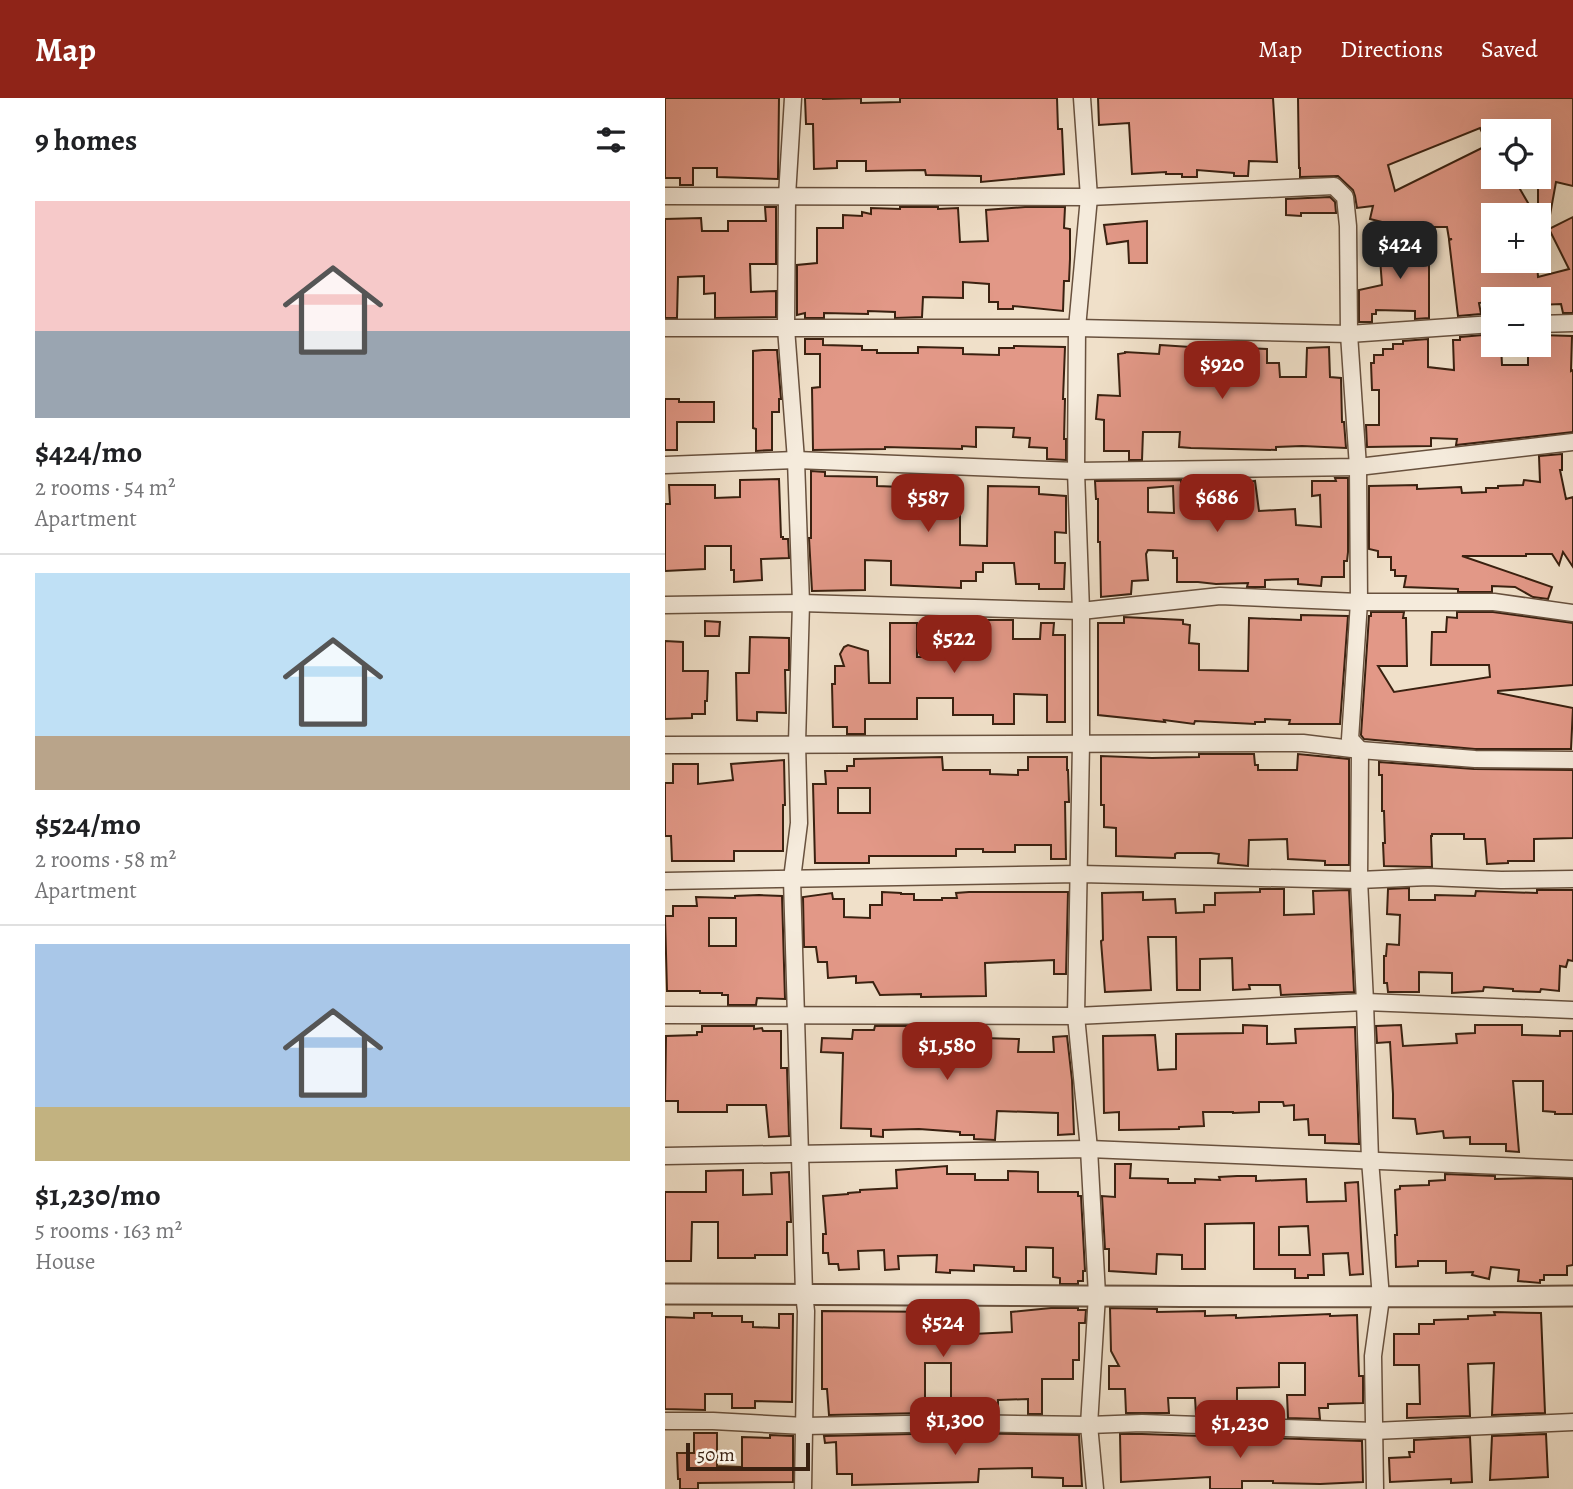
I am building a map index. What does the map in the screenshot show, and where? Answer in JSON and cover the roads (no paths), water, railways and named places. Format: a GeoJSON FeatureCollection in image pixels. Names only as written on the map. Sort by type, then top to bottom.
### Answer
{"type":"FeatureCollection","features":[{"type":"Feature","properties":{"kind":"street"},"geometry":{"type":"LineString","coordinates":[[793,98],[787,196],[786,328],[796,460],[801,603],[797,743],[799,823],[792,879],[806,1311],[803,1489]]}},
{"type":"Feature","properties":{"kind":"street"},"geometry":{"type":"LineString","coordinates":[[1082,98],[1089,197],[1077,328],[1076,471],[1081,611],[1081,743],[1076,1016],[1089,1149],[1097,1295],[1089,1425],[1095,1489]]}},
{"type":"Feature","properties":{"kind":"street"},"geometry":{"type":"LineString","coordinates":[[665,196],[1089,197],[1334,186],[1345,197],[1349,334],[1358,467],[1359,602],[1350,739],[1360,750],[1359,880],[1370,1160],[1381,1298],[1373,1356],[1375,1489]]}},
{"type":"Feature","properties":{"kind":"street"},"geometry":{"type":"LineString","coordinates":[[1551,324],[1573,323]]}},
{"type":"Feature","properties":{"kind":"street"},"geometry":{"type":"LineString","coordinates":[[665,328],[1077,328],[1349,334],[1481,325]]}},
{"type":"Feature","properties":{"kind":"street"},"geometry":{"type":"LineString","coordinates":[[665,465],[796,460],[1076,471],[1358,467],[1573,442]]}},
{"type":"Feature","properties":{"kind":"street"},"geometry":{"type":"LineString","coordinates":[[665,605],[801,603],[1081,611],[1220,596],[1359,602],[1494,602],[1573,613]]}},
{"type":"Feature","properties":{"kind":"street"},"geometry":{"type":"LineString","coordinates":[[665,744],[1303,743],[1475,759],[1573,761]]}},
{"type":"Feature","properties":{"kind":"street"},"geometry":{"type":"LineString","coordinates":[[665,881],[1080,874],[1359,880],[1428,877],[1501,880],[1573,878]]}},
{"type":"Feature","properties":{"kind":"street"},"geometry":{"type":"LineString","coordinates":[[665,1015],[1076,1016],[1365,1002],[1573,1010]]}},
{"type":"Feature","properties":{"kind":"street"},"geometry":{"type":"LineString","coordinates":[[665,1156],[1089,1149],[1573,1169]]}},
{"type":"Feature","properties":{"kind":"street"},"geometry":{"type":"LineString","coordinates":[[665,1294],[1381,1298],[1573,1296]]}},
{"type":"Feature","properties":{"kind":"street"},"geometry":{"type":"LineString","coordinates":[[665,1421],[804,1426],[1142,1423],[1374,1431],[1573,1422]]}}]}
